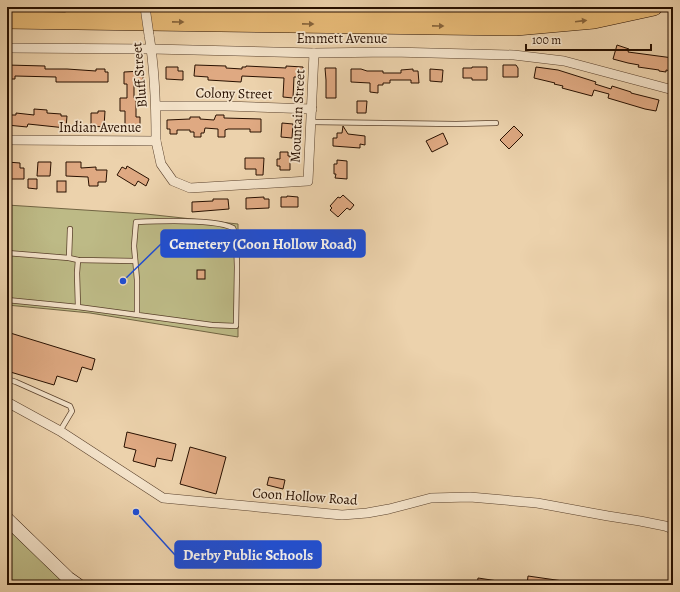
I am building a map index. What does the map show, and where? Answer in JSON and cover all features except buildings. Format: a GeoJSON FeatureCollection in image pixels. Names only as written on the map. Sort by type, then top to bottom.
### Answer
{"type":"FeatureCollection","features":[{"type":"Feature","properties":{"kind":"highway"},"geometry":{"type":"LineString","coordinates":[[72,7],[489,15],[528,13],[586,7]]}},
{"type":"Feature","properties":{"kind":"highway"},"geometry":{"type":"LineString","coordinates":[[7,20],[516,27],[594,20],[654,7]]}},
{"type":"Feature","properties":{"kind":"highway"},"geometry":{"type":"LineString","coordinates":[[7,28],[37,28],[111,21]]}},
{"type":"Feature","properties":{"kind":"street","name":"Bluff Street"},"geometry":{"type":"LineString","coordinates":[[145,7],[152,49],[156,106],[156,141]]}},
{"type":"Feature","properties":{"kind":"street","name":"Emmett Avenue"},"geometry":{"type":"LineString","coordinates":[[7,48],[152,49],[314,53],[392,52],[514,55],[564,61],[673,90]]}},
{"type":"Feature","properties":{"kind":"street","name":"Mountain Street"},"geometry":{"type":"LineString","coordinates":[[308,181],[314,53]]}},
{"type":"Feature","properties":{"kind":"street","name":"Colony Street"},"geometry":{"type":"LineString","coordinates":[[156,106],[225,106],[312,109]]}},
{"type":"Feature","properties":{"kind":"street","name":"Indian Avenue"},"geometry":{"type":"LineString","coordinates":[[7,140],[156,141],[161,164],[173,181],[190,188],[308,181]]}},
{"type":"Feature","properties":{"kind":"street","name":"Coon Hollow Road"},"geometry":{"type":"LineString","coordinates":[[7,402],[60,431],[164,498],[342,515],[389,509],[431,498],[470,497],[537,503],[646,522],[673,529]]}},
{"type":"Feature","properties":{"kind":"street"},"geometry":{"type":"LineString","coordinates":[[7,519],[68,578],[78,585]]}},
{"type":"Feature","properties":{"kind":"lane"},"geometry":{"type":"LineString","coordinates":[[311,122],[456,124],[496,123]]}},
{"type":"Feature","properties":{"kind":"lane"},"geometry":{"type":"LineString","coordinates":[[7,300],[78,307],[137,315],[236,326],[236,235],[233,228],[212,224],[158,221],[136,222],[134,246],[138,287],[137,315]]}},
{"type":"Feature","properties":{"kind":"lane"},"geometry":{"type":"LineString","coordinates":[[69,258],[70,229]]}},
{"type":"Feature","properties":{"kind":"lane"},"geometry":{"type":"LineString","coordinates":[[7,253],[78,260],[135,262]]}},
{"type":"Feature","properties":{"kind":"lane"},"geometry":{"type":"LineString","coordinates":[[78,260],[78,307]]}},
{"type":"Feature","properties":{"kind":"lane"},"geometry":{"type":"LineString","coordinates":[[7,379],[70,406],[72,411],[60,431]]}},
{"type":"Feature","properties":{"kind":"shaded area"},"geometry":{"type":"Polygon","coordinates":[[[7,205],[146,214],[238,224],[238,337],[90,313],[7,305],[7,205]]]}},
{"type":"Feature","properties":{"kind":"shaded area"},"geometry":{"type":"Polygon","coordinates":[[[7,525],[87,585],[7,585],[7,525]]]}},
{"type":"Feature","properties":{"kind":"place","name":"Cemetery (Coon Hollow Road)"},"geometry":{"type":"Point","coordinates":[123,281]}},
{"type":"Feature","properties":{"kind":"place","name":"Derby Public Schools"},"geometry":{"type":"Point","coordinates":[136,512]}}]}
